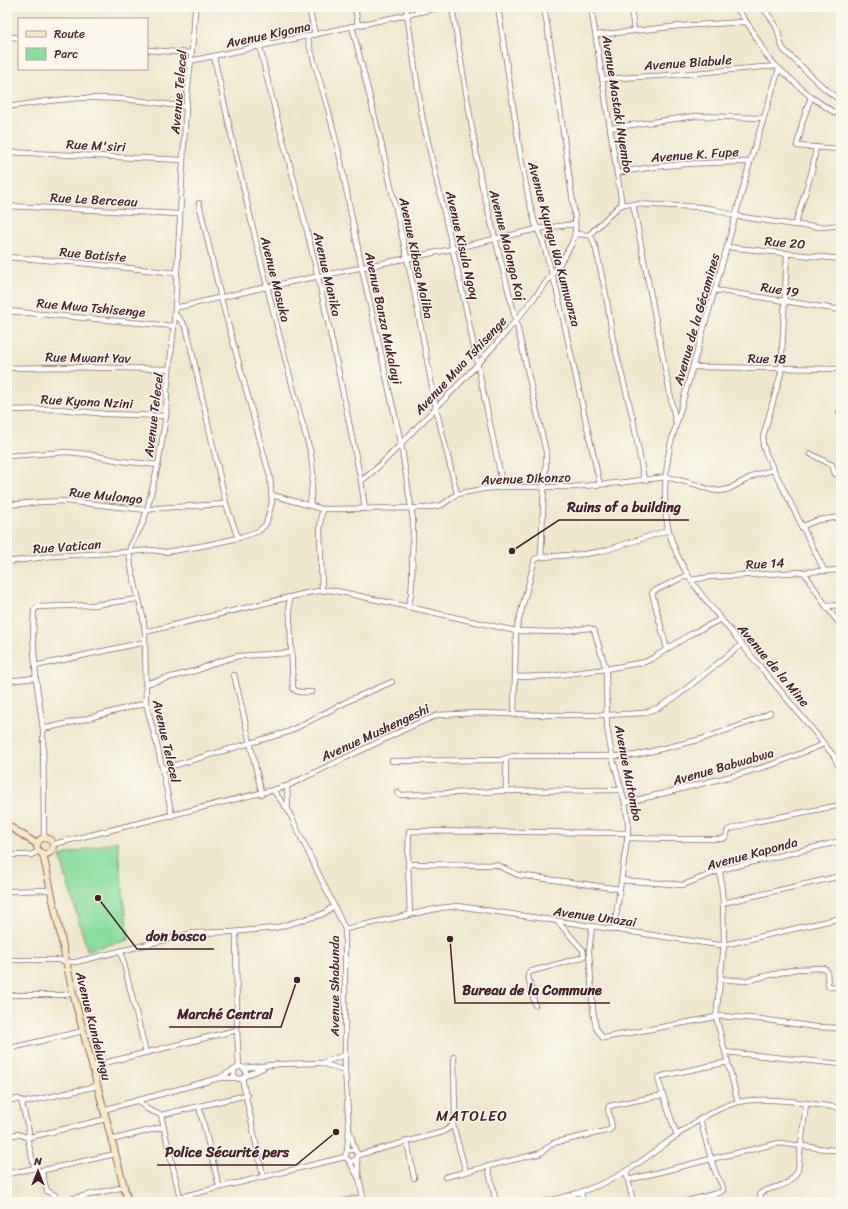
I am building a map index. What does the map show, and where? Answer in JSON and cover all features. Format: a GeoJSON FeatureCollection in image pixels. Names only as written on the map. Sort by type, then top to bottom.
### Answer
{"type":"FeatureCollection","features":[{"type":"Feature","properties":{"kind":"street","name":"Avenue Telecel"},"geometry":{"type":"LineString","coordinates":[[172,816],[146,703],[145,632],[129,552],[148,510],[158,465],[166,416],[174,326],[186,107],[195,7]]}},
{"type":"Feature","properties":{"kind":"street"},"geometry":{"type":"LineString","coordinates":[[309,7],[315,35]]}},
{"type":"Feature","properties":{"kind":"street"},"geometry":{"type":"LineString","coordinates":[[355,7],[358,25]]}},
{"type":"Feature","properties":{"kind":"street","name":"Avenue Kisula Ngoy"},"geometry":{"type":"LineString","coordinates":[[406,7],[422,116],[504,487]]}},
{"type":"Feature","properties":{"kind":"street","name":"Avenue Kigoma"},"geometry":{"type":"LineString","coordinates":[[190,61],[443,7]]}},
{"type":"Feature","properties":{"kind":"street","name":"Avenue Malonga Kaj"},"geometry":{"type":"LineString","coordinates":[[452,7],[481,182],[516,321],[546,452],[540,557]]}},
{"type":"Feature","properties":{"kind":"street","name":"Avenue Kyungu Wa Kumwanza"},"geometry":{"type":"LineString","coordinates":[[498,7],[523,172],[529,201],[542,239],[561,308],[600,484]]}},
{"type":"Feature","properties":{"kind":"street","name":"Avenue Mwa Tshisenge"},"geometry":{"type":"LineString","coordinates":[[361,481],[383,464],[478,364],[516,321],[552,275],[569,248],[575,234],[575,224],[558,94],[544,7]]}},
{"type":"Feature","properties":{"kind":"street","name":"Avenue Mastaki Nyembo"},"geometry":{"type":"LineString","coordinates":[[591,7],[622,205]]}},
{"type":"Feature","properties":{"kind":"street"},"geometry":{"type":"LineString","coordinates":[[631,7],[634,31]]}},
{"type":"Feature","properties":{"kind":"street"},"geometry":{"type":"LineString","coordinates":[[736,7],[752,30],[766,55],[777,68],[811,97],[841,117]]}},
{"type":"Feature","properties":{"kind":"street"},"geometry":{"type":"LineString","coordinates":[[762,7],[770,16],[784,50],[825,89],[841,101]]}},
{"type":"Feature","properties":{"kind":"street"},"geometry":{"type":"LineString","coordinates":[[596,35],[680,26],[746,22]]}},
{"type":"Feature","properties":{"kind":"street","name":"Avenue Kibasa Maliba"},"geometry":{"type":"LineString","coordinates":[[352,26],[381,142],[407,259],[436,408],[457,494]]}},
{"type":"Feature","properties":{"kind":"street"},"geometry":{"type":"LineString","coordinates":[[7,36],[18,38]]}},
{"type":"Feature","properties":{"kind":"street","name":"Avenue Banza Mukalayi"},"geometry":{"type":"LineString","coordinates":[[307,37],[339,153],[362,269],[401,444],[412,508],[413,555],[411,595],[408,607]]}},
{"type":"Feature","properties":{"kind":"street","name":"Avenue Manika"},"geometry":{"type":"LineString","coordinates":[[260,47],[272,102],[318,278],[361,481],[365,509]]}},
{"type":"Feature","properties":{"kind":"street"},"geometry":{"type":"LineString","coordinates":[[148,50],[192,52]]}},
{"type":"Feature","properties":{"kind":"street","name":"Avenue Masuka"},"geometry":{"type":"LineString","coordinates":[[214,57],[266,288],[312,460],[313,474],[310,506]]}},
{"type":"Feature","properties":{"kind":"street","name":"Avenue Biabule"},"geometry":{"type":"LineString","coordinates":[[602,79],[777,68]]}},
{"type":"Feature","properties":{"kind":"street","name":"Avenue de la Gécamines"},"geometry":{"type":"LineString","coordinates":[[688,575],[668,530],[666,477],[670,446],[728,247],[750,162],[777,68]]}},
{"type":"Feature","properties":{"kind":"street"},"geometry":{"type":"LineString","coordinates":[[811,97],[796,145],[800,147],[841,149]]}},
{"type":"Feature","properties":{"kind":"street"},"geometry":{"type":"LineString","coordinates":[[7,107],[55,100],[84,98],[134,101],[186,107]]}},
{"type":"Feature","properties":{"kind":"street"},"geometry":{"type":"LineString","coordinates":[[610,128],[695,116],[763,118]]}},
{"type":"Feature","properties":{"kind":"street"},"geometry":{"type":"LineString","coordinates":[[795,225],[812,171],[816,147]]}},
{"type":"Feature","properties":{"kind":"street","name":"Rue M'siri"},"geometry":{"type":"LineString","coordinates":[[7,152],[183,160]]}},
{"type":"Feature","properties":{"kind":"street","name":"Avenue K. Fupe"},"geometry":{"type":"LineString","coordinates":[[617,173],[699,162],[750,162]]}},
{"type":"Feature","properties":{"kind":"street"},"geometry":{"type":"LineString","coordinates":[[199,203],[221,298],[270,476],[272,496]]}},
{"type":"Feature","properties":{"kind":"street"},"geometry":{"type":"LineString","coordinates":[[589,235],[617,208],[622,205],[633,204],[700,207],[713,209],[736,216],[795,225],[822,227],[841,225]]}},
{"type":"Feature","properties":{"kind":"street"},"geometry":{"type":"LineString","coordinates":[[633,204],[676,426]]}},
{"type":"Feature","properties":{"kind":"street","name":"Rue Le Berceau"},"geometry":{"type":"LineString","coordinates":[[7,206],[179,214]]}},
{"type":"Feature","properties":{"kind":"street"},"geometry":{"type":"LineString","coordinates":[[238,538],[226,504],[187,330],[174,311],[221,298],[266,288],[362,269],[538,229],[575,224]]}},
{"type":"Feature","properties":{"kind":"street"},"geometry":{"type":"LineString","coordinates":[[575,234],[589,235],[593,240],[603,280],[612,340],[633,419],[644,480]]}},
{"type":"Feature","properties":{"kind":"street","name":"Rue 20"},"geometry":{"type":"LineString","coordinates":[[728,247],[841,259]]}},
{"type":"Feature","properties":{"kind":"street"},"geometry":{"type":"LineString","coordinates":[[787,254],[781,369],[763,442],[764,451],[824,570]]}},
{"type":"Feature","properties":{"kind":"street","name":"Rue Batiste"},"geometry":{"type":"LineString","coordinates":[[7,257],[177,273]]}},
{"type":"Feature","properties":{"kind":"street","name":"Rue 19"},"geometry":{"type":"LineString","coordinates":[[715,290],[841,310]]}},
{"type":"Feature","properties":{"kind":"street","name":"Rue Mwa Tshisenge"},"geometry":{"type":"LineString","coordinates":[[7,311],[174,326]]}},
{"type":"Feature","properties":{"kind":"street","name":"Rue Mwant Yav"},"geometry":{"type":"LineString","coordinates":[[7,368],[63,367],[169,369]]}},
{"type":"Feature","properties":{"kind":"street","name":"Rue 18"},"geometry":{"type":"LineString","coordinates":[[693,367],[841,369]]}},
{"type":"Feature","properties":{"kind":"street","name":"Rue Kyona Nzini"},"geometry":{"type":"LineString","coordinates":[[7,410],[60,409],[105,414],[166,416]]}},
{"type":"Feature","properties":{"kind":"street"},"geometry":{"type":"LineString","coordinates":[[7,456],[67,452],[87,454],[121,461],[158,465]]}},
{"type":"Feature","properties":{"kind":"street"},"geometry":{"type":"LineString","coordinates":[[811,454],[832,465],[835,474],[841,476]]}},
{"type":"Feature","properties":{"kind":"street"},"geometry":{"type":"LineString","coordinates":[[666,477],[688,482],[711,490],[720,491],[729,489],[755,475],[773,470]]}},
{"type":"Feature","properties":{"kind":"street","name":"Avenue Dikonzo"},"geometry":{"type":"LineString","coordinates":[[272,496],[322,509],[412,508],[438,506],[444,504],[457,494],[483,489],[504,487],[568,487],[666,477]]}},
{"type":"Feature","properties":{"kind":"street","name":"Rue Vatican"},"geometry":{"type":"LineString","coordinates":[[7,562],[52,556],[151,550],[170,552],[238,538],[260,531],[265,526],[272,496]]}},
{"type":"Feature","properties":{"kind":"street","name":"Rue Mulongo"},"geometry":{"type":"LineString","coordinates":[[7,505],[66,501],[148,510],[158,508],[226,504]]}},
{"type":"Feature","properties":{"kind":"street"},"geometry":{"type":"LineString","coordinates":[[322,509],[322,591]]}},
{"type":"Feature","properties":{"kind":"street"},"geometry":{"type":"LineString","coordinates":[[801,527],[818,520],[841,517]]}},
{"type":"Feature","properties":{"kind":"street"},"geometry":{"type":"LineString","coordinates":[[514,715],[516,631],[534,560],[540,557],[585,554],[603,551],[668,530]]}},
{"type":"Feature","properties":{"kind":"street","name":"Rue 14"},"geometry":{"type":"LineString","coordinates":[[691,580],[710,577],[841,570]]}},
{"type":"Feature","properties":{"kind":"street"},"geometry":{"type":"LineString","coordinates":[[804,572],[841,626]]}},
{"type":"Feature","properties":{"kind":"street"},"geometry":{"type":"LineString","coordinates":[[667,649],[652,593],[688,575]]}},
{"type":"Feature","properties":{"kind":"street","name":"Avenue de la Mine"},"geometry":{"type":"LineString","coordinates":[[688,575],[721,619],[834,756],[841,771]]}},
{"type":"Feature","properties":{"kind":"street"},"geometry":{"type":"LineString","coordinates":[[145,632],[322,591],[346,593],[516,631]]}},
{"type":"Feature","properties":{"kind":"street"},"geometry":{"type":"LineString","coordinates":[[289,598],[293,688],[298,692],[312,692]]}},
{"type":"Feature","properties":{"kind":"street"},"geometry":{"type":"LineString","coordinates":[[44,838],[43,729],[35,678],[33,621],[35,609],[38,607],[93,605],[138,599]]}},
{"type":"Feature","properties":{"kind":"street"},"geometry":{"type":"LineString","coordinates":[[826,606],[841,605]]}},
{"type":"Feature","properties":{"kind":"street"},"geometry":{"type":"LineString","coordinates":[[515,677],[551,676],[645,662],[691,634],[721,619]]}},
{"type":"Feature","properties":{"kind":"street","name":"Avenue Mutombo"},"geometry":{"type":"LineString","coordinates":[[516,631],[556,632],[592,629],[595,632],[606,669],[608,715],[607,727],[612,756],[622,790],[628,821],[628,835],[614,930]]}},
{"type":"Feature","properties":{"kind":"street"},"geometry":{"type":"LineString","coordinates":[[35,666],[145,642]]}},
{"type":"Feature","properties":{"kind":"street","name":"Avenue Mushengeshi"},"geometry":{"type":"LineString","coordinates":[[54,844],[262,794],[286,786],[438,715],[477,713],[514,715],[608,715],[643,713],[658,708],[669,702],[698,681],[742,644]]}},
{"type":"Feature","properties":{"kind":"street"},"geometry":{"type":"LineString","coordinates":[[145,684],[198,670],[217,662],[238,656],[291,653]]}},
{"type":"Feature","properties":{"kind":"street"},"geometry":{"type":"LineString","coordinates":[[234,675],[249,744],[262,794]]}},
{"type":"Feature","properties":{"kind":"street"},"geometry":{"type":"LineString","coordinates":[[7,681],[35,678]]}},
{"type":"Feature","properties":{"kind":"street"},"geometry":{"type":"LineString","coordinates":[[162,769],[288,732],[352,699],[392,682]]}},
{"type":"Feature","properties":{"kind":"street"},"geometry":{"type":"LineString","coordinates":[[43,729],[146,703]]}},
{"type":"Feature","properties":{"kind":"street"},"geometry":{"type":"LineString","coordinates":[[392,761],[502,760],[513,756],[636,755],[702,739],[770,713]]}},
{"type":"Feature","properties":{"kind":"street","name":"Avenue Babwabwa"},"geometry":{"type":"LineString","coordinates":[[625,803],[774,764],[824,744]]}},
{"type":"Feature","properties":{"kind":"street"},"geometry":{"type":"LineString","coordinates":[[506,758],[506,791]]}},
{"type":"Feature","properties":{"kind":"street"},"geometry":{"type":"LineString","coordinates":[[286,786],[288,810]]}},
{"type":"Feature","properties":{"kind":"street"},"geometry":{"type":"LineString","coordinates":[[273,790],[288,810]]}},
{"type":"Feature","properties":{"kind":"street"},"geometry":{"type":"LineString","coordinates":[[397,792],[400,795],[506,791],[622,790]]}},
{"type":"Feature","properties":{"kind":"street"},"geometry":{"type":"LineString","coordinates":[[410,914],[408,831],[628,835],[678,840],[722,839],[726,837],[728,830],[731,828],[841,805]]}},
{"type":"Feature","properties":{"kind":"street","name":"Avenue Shabunda"},"geometry":{"type":"LineString","coordinates":[[288,810],[345,929],[345,1071],[349,1128]]}},
{"type":"Feature","properties":{"kind":"street"},"geometry":{"type":"LineString","coordinates":[[7,825],[37,844],[41,852]]}},
{"type":"Feature","properties":{"kind":"street"},"geometry":{"type":"LineString","coordinates":[[7,855],[31,855],[41,852],[47,854],[52,851],[54,844],[50,839],[44,838],[37,844]]}},
{"type":"Feature","properties":{"kind":"street","name":"Avenue Kaponda"},"geometry":{"type":"LineString","coordinates":[[621,880],[680,885],[720,871],[841,841]]}},
{"type":"Feature","properties":{"kind":"street","name":"Avenue Kundelungu"},"geometry":{"type":"LineString","coordinates":[[41,852],[51,890],[73,993],[128,1202]]}},
{"type":"Feature","properties":{"kind":"street"},"geometry":{"type":"LineString","coordinates":[[408,864],[497,866],[518,875],[620,889]]}},
{"type":"Feature","properties":{"kind":"street"},"geometry":{"type":"LineString","coordinates":[[720,871],[723,903],[724,946],[716,1017],[738,1102]]}},
{"type":"Feature","properties":{"kind":"street"},"geometry":{"type":"LineString","coordinates":[[723,903],[841,876]]}},
{"type":"Feature","properties":{"kind":"street"},"geometry":{"type":"LineString","coordinates":[[7,891],[51,890]]}},
{"type":"Feature","properties":{"kind":"street"},"geometry":{"type":"LineString","coordinates":[[7,960],[60,960],[76,962],[121,952],[192,933],[236,932],[276,928],[323,914],[334,906]]}},
{"type":"Feature","properties":{"kind":"street","name":"Avenue Unazai"},"geometry":{"type":"LineString","coordinates":[[345,929],[446,906],[458,906],[724,946],[841,918]]}},
{"type":"Feature","properties":{"kind":"street"},"geometry":{"type":"LineString","coordinates":[[535,1006],[528,973],[584,956],[583,950],[558,922]]}},
{"type":"Feature","properties":{"kind":"street"},"geometry":{"type":"LineString","coordinates":[[592,927],[589,951],[593,1011],[596,1028],[602,1037],[606,1038],[716,1017],[734,1017],[816,1027],[841,1028]]}},
{"type":"Feature","properties":{"kind":"street"},"geometry":{"type":"LineString","coordinates":[[236,932],[239,1068],[235,1074],[242,1077]]}},
{"type":"Feature","properties":{"kind":"street"},"geometry":{"type":"LineString","coordinates":[[121,952],[146,1053]]}},
{"type":"Feature","properties":{"kind":"street"},"geometry":{"type":"LineString","coordinates":[[720,979],[745,981],[796,970],[824,968],[827,972],[828,986],[841,988]]}},
{"type":"Feature","properties":{"kind":"street"},"geometry":{"type":"LineString","coordinates":[[7,995],[63,995],[73,993]]}},
{"type":"Feature","properties":{"kind":"street"},"geometry":{"type":"LineString","coordinates":[[92,1066],[237,1030]]}},
{"type":"Feature","properties":{"kind":"street"},"geometry":{"type":"LineString","coordinates":[[7,1049],[83,1031]]}},
{"type":"Feature","properties":{"kind":"street"},"geometry":{"type":"LineString","coordinates":[[725,1052],[841,1064]]}},
{"type":"Feature","properties":{"kind":"street"},"geometry":{"type":"LineString","coordinates":[[104,1110],[219,1078],[239,1068],[280,1064],[322,1063],[345,1055]]}},
{"type":"Feature","properties":{"kind":"street"},"geometry":{"type":"LineString","coordinates":[[180,1196],[263,1176],[347,1159],[352,1162],[356,1154],[448,1130],[453,1125],[455,1119],[454,1057]]}},
{"type":"Feature","properties":{"kind":"street"},"geometry":{"type":"LineString","coordinates":[[677,1136],[662,1095],[658,1079],[660,1077],[728,1062]]}},
{"type":"Feature","properties":{"kind":"street"},"geometry":{"type":"LineString","coordinates":[[322,1063],[345,1071]]}},
{"type":"Feature","properties":{"kind":"street"},"geometry":{"type":"LineString","coordinates":[[219,1078],[242,1077],[267,1066]]}},
{"type":"Feature","properties":{"kind":"street"},"geometry":{"type":"LineString","coordinates":[[239,1068],[246,1072],[242,1077]]}},
{"type":"Feature","properties":{"kind":"street"},"geometry":{"type":"LineString","coordinates":[[242,1077],[263,1176]]}},
{"type":"Feature","properties":{"kind":"street"},"geometry":{"type":"LineString","coordinates":[[7,1101],[17,1099],[28,1102],[97,1086]]}},
{"type":"Feature","properties":{"kind":"street"},"geometry":{"type":"LineString","coordinates":[[137,1100],[160,1115],[246,1095]]}},
{"type":"Feature","properties":{"kind":"street"},"geometry":{"type":"LineString","coordinates":[[445,1177],[541,1153],[553,1143],[610,1130],[612,1126],[608,1108],[609,1106],[662,1095]]}},
{"type":"Feature","properties":{"kind":"street"},"geometry":{"type":"LineString","coordinates":[[21,1100],[29,1132],[27,1138],[35,1168]]}},
{"type":"Feature","properties":{"kind":"street"},"geometry":{"type":"LineString","coordinates":[[543,1202],[580,1192],[607,1182],[626,1171],[700,1119],[738,1102],[758,1100],[841,1108]]}},
{"type":"Feature","properties":{"kind":"street"},"geometry":{"type":"LineString","coordinates":[[760,1202],[760,1194],[762,1192],[786,1184],[794,1177],[799,1166],[806,1104]]}},
{"type":"Feature","properties":{"kind":"street"},"geometry":{"type":"LineString","coordinates":[[199,1106],[219,1186]]}},
{"type":"Feature","properties":{"kind":"street"},"geometry":{"type":"LineString","coordinates":[[160,1115],[181,1202]]}},
{"type":"Feature","properties":{"kind":"street"},"geometry":{"type":"LineString","coordinates":[[7,1136],[18,1134],[27,1138],[106,1119]]}},
{"type":"Feature","properties":{"kind":"street"},"geometry":{"type":"LineString","coordinates":[[684,1202],[721,1192],[722,1190],[719,1177],[716,1174],[711,1159],[700,1119]]}},
{"type":"Feature","properties":{"kind":"street"},"geometry":{"type":"LineString","coordinates":[[453,1125],[466,1172]]}},
{"type":"Feature","properties":{"kind":"street"},"geometry":{"type":"LineString","coordinates":[[111,1140],[163,1127]]}},
{"type":"Feature","properties":{"kind":"street"},"geometry":{"type":"LineString","coordinates":[[349,1128],[347,1159],[359,1178]]}},
{"type":"Feature","properties":{"kind":"street"},"geometry":{"type":"LineString","coordinates":[[340,1202],[364,1199],[359,1178],[356,1154],[349,1128]]}},
{"type":"Feature","properties":{"kind":"street"},"geometry":{"type":"LineString","coordinates":[[407,1141],[414,1178]]}},
{"type":"Feature","properties":{"kind":"street"},"geometry":{"type":"LineString","coordinates":[[628,1180],[779,1143],[841,1151]]}},
{"type":"Feature","properties":{"kind":"street"},"geometry":{"type":"LineString","coordinates":[[347,1151],[352,1149],[356,1154]]}},
{"type":"Feature","properties":{"kind":"street"},"geometry":{"type":"LineString","coordinates":[[40,1171],[115,1154]]}},
{"type":"Feature","properties":{"kind":"street"},"geometry":{"type":"LineString","coordinates":[[488,1167],[496,1202]]}},
{"type":"Feature","properties":{"kind":"street"},"geometry":{"type":"LineString","coordinates":[[7,1174],[35,1168],[40,1171],[47,1191],[55,1195],[57,1202],[124,1187]]}},
{"type":"Feature","properties":{"kind":"street"},"geometry":{"type":"LineString","coordinates":[[626,1171],[633,1202]]}},
{"type":"Feature","properties":{"kind":"street"},"geometry":{"type":"LineString","coordinates":[[580,1192],[583,1202]]}},
{"type":"Feature","properties":{"kind":"green space"},"geometry":{"type":"Polygon","coordinates":[[[117,841],[129,940],[87,950],[60,856],[117,841]]]}},
{"type":"Feature","properties":{"kind":"place","name":"Ruins of a building"},"geometry":{"type":"Point","coordinates":[512,551]}},
{"type":"Feature","properties":{"kind":"place","name":"don bosco"},"geometry":{"type":"Point","coordinates":[98,898]}},
{"type":"Feature","properties":{"kind":"place","name":"Bureau de la Commune"},"geometry":{"type":"Point","coordinates":[450,939]}},
{"type":"Feature","properties":{"kind":"place","name":"Marché Central"},"geometry":{"type":"Point","coordinates":[297,980]}},
{"type":"Feature","properties":{"kind":"place","name":"Police Sécurité pers"},"geometry":{"type":"Point","coordinates":[336,1132]}},
{"type":"Feature","properties":{"kind":"district","name":"MATOLEO"},"geometry":{"type":"Point","coordinates":[472,1116]}}]}
